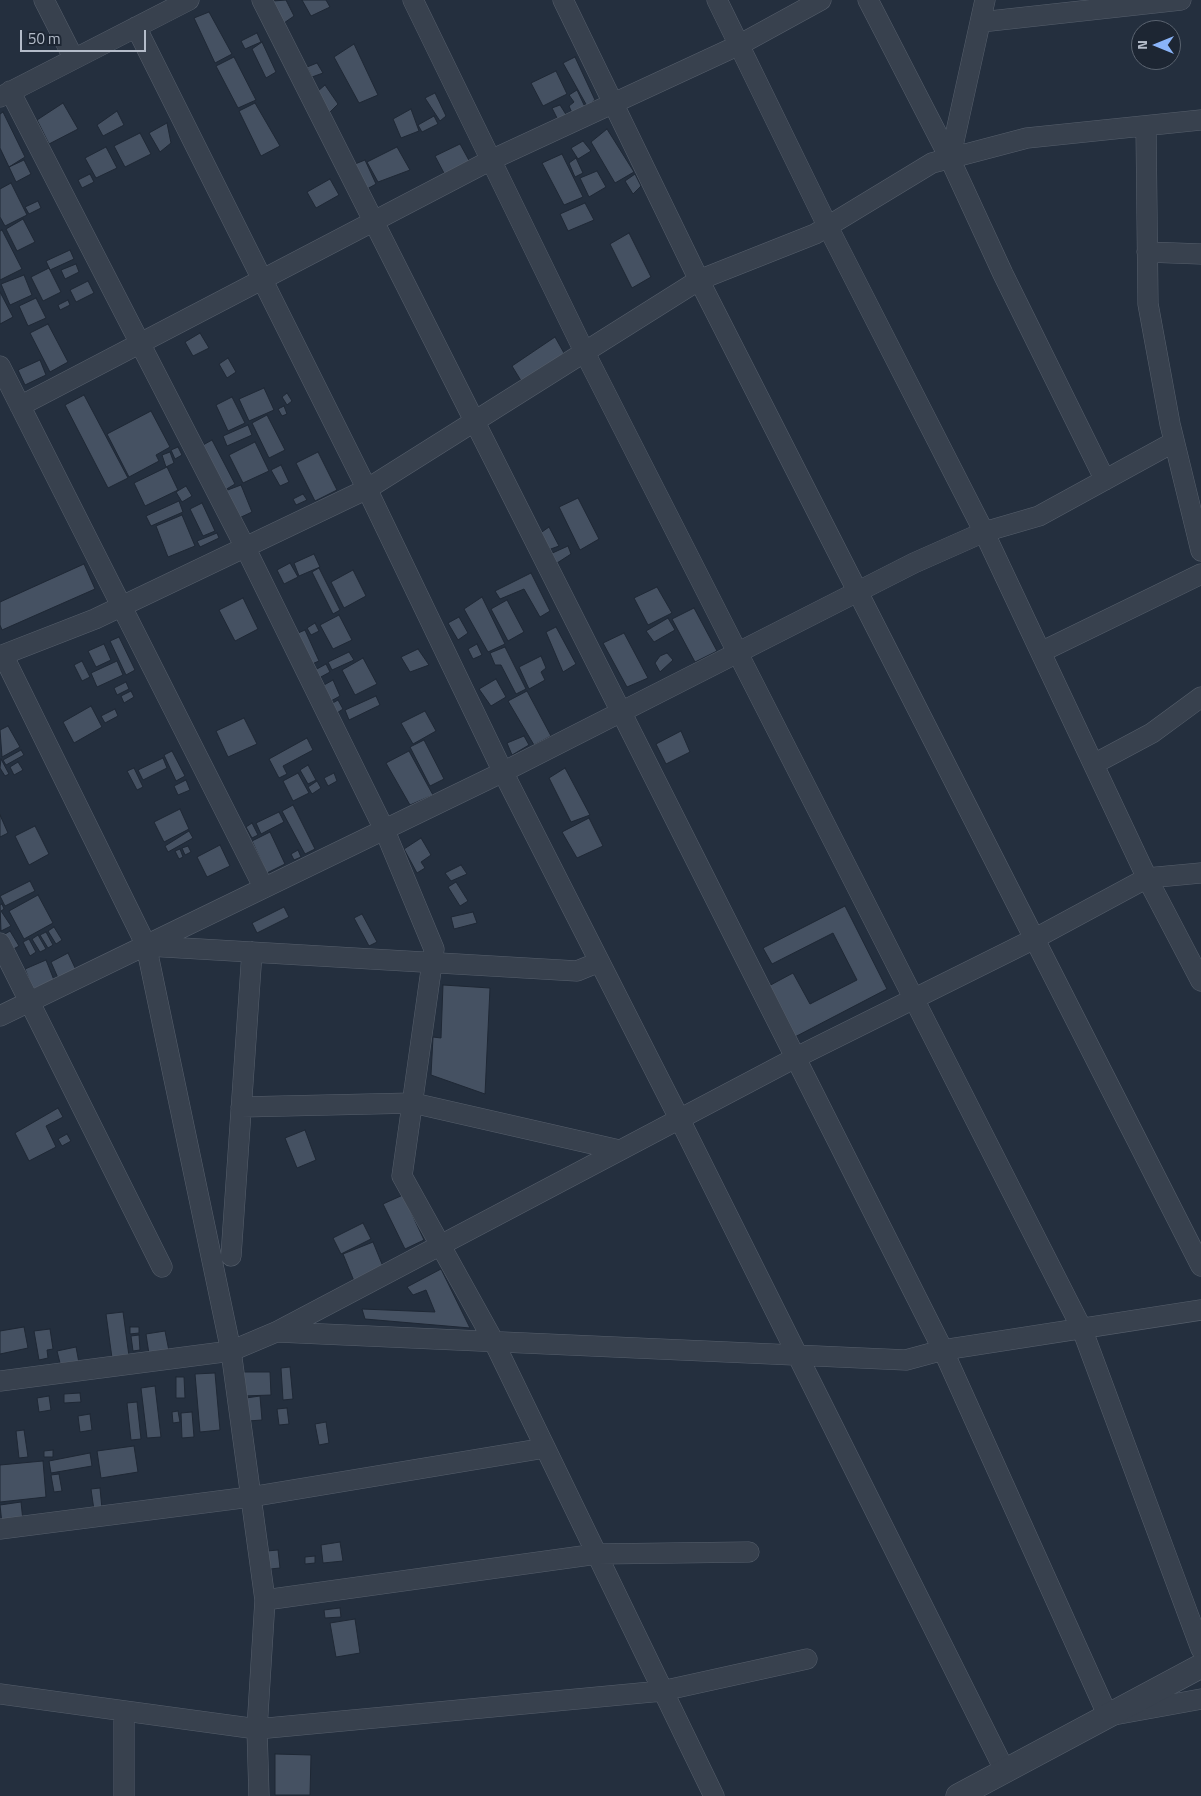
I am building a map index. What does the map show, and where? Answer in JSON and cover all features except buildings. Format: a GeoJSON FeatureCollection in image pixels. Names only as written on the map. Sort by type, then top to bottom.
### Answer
{"type":"FeatureCollection","features":[{"type":"Feature","properties":{"kind":"street"},"geometry":{"type":"LineString","coordinates":[[44,0],[74,59]]}},
{"type":"Feature","properties":{"kind":"street"},"geometry":{"type":"LineString","coordinates":[[189,0],[5,94],[140,342],[245,547],[384,830],[434,949],[402,1176],[493,1340],[714,1796]]}},
{"type":"Feature","properties":{"kind":"street"},"geometry":{"type":"LineString","coordinates":[[262,0],[943,1350],[1108,1716]]}},
{"type":"Feature","properties":{"kind":"street"},"geometry":{"type":"LineString","coordinates":[[413,0],[585,353],[1082,1329],[1201,1649]]}},
{"type":"Feature","properties":{"kind":"street"},"geometry":{"type":"LineString","coordinates":[[563,0],[699,280],[1201,1266]]}},
{"type":"Feature","properties":{"kind":"street"},"geometry":{"type":"LineString","coordinates":[[717,0],[828,227],[984,532],[1147,878],[1201,981]]}},
{"type":"Feature","properties":{"kind":"street"},"geometry":{"type":"LineString","coordinates":[[20,406],[262,278],[492,160],[739,45],[821,0]]}},
{"type":"Feature","properties":{"kind":"street"},"geometry":{"type":"LineString","coordinates":[[868,0],[950,158],[1003,274],[1105,480]]}},
{"type":"Feature","properties":{"kind":"street"},"geometry":{"type":"LineString","coordinates":[[950,158],[985,0]]}},
{"type":"Feature","properties":{"kind":"street"},"geometry":{"type":"LineString","coordinates":[[981,22],[1175,0]]}},
{"type":"Feature","properties":{"kind":"street"},"geometry":{"type":"LineString","coordinates":[[136,27],[367,489],[503,772],[680,1120],[1005,1771]]}},
{"type":"Feature","properties":{"kind":"street"},"geometry":{"type":"LineString","coordinates":[[259,1796],[257,1729],[265,1600],[231,1351],[146,946],[1,656],[121,606],[367,489],[699,280],[815,234],[932,163],[1028,138],[1201,120]]}},
{"type":"Feature","properties":{"kind":"street"},"geometry":{"type":"LineString","coordinates":[[1146,126],[1148,304],[1174,442],[1201,551]]}},
{"type":"Feature","properties":{"kind":"street"},"geometry":{"type":"LineString","coordinates":[[1147,252],[1201,254]]}},
{"type":"Feature","properties":{"kind":"street"},"geometry":{"type":"LineString","coordinates":[[0,366],[264,888]]}},
{"type":"Feature","properties":{"kind":"street"},"geometry":{"type":"LineString","coordinates":[[0,1016],[503,772],[737,651],[914,563],[984,532],[1039,516],[1174,442]]}},
{"type":"Feature","properties":{"kind":"street"},"geometry":{"type":"LineString","coordinates":[[1041,652],[1201,574]]}},
{"type":"Feature","properties":{"kind":"street"},"geometry":{"type":"LineString","coordinates":[[1094,764],[1152,733],[1201,696]]}},
{"type":"Feature","properties":{"kind":"street"},"geometry":{"type":"LineString","coordinates":[[0,1381],[231,1351],[276,1332],[795,1058],[1034,938],[1147,878],[1201,874]]}},
{"type":"Feature","properties":{"kind":"street"},"geometry":{"type":"LineString","coordinates":[[0,943],[162,1267]]}},
{"type":"Feature","properties":{"kind":"street"},"geometry":{"type":"LineString","coordinates":[[146,946],[577,971],[599,962]]}},
{"type":"Feature","properties":{"kind":"street"},"geometry":{"type":"LineString","coordinates":[[231,1256],[252,952]]}},
{"type":"Feature","properties":{"kind":"street"},"geometry":{"type":"LineString","coordinates":[[241,1107],[413,1103],[619,1150]]}},
{"type":"Feature","properties":{"kind":"street"},"geometry":{"type":"LineString","coordinates":[[276,1332],[493,1340],[906,1360],[943,1350],[1201,1310]]}},
{"type":"Feature","properties":{"kind":"street"},"geometry":{"type":"LineString","coordinates":[[0,1529],[250,1497],[545,1448]]}},
{"type":"Feature","properties":{"kind":"street"},"geometry":{"type":"LineString","coordinates":[[265,1600],[597,1554],[749,1552]]}},
{"type":"Feature","properties":{"kind":"street"},"geometry":{"type":"LineString","coordinates":[[0,1694],[257,1729],[662,1691],[807,1659]]}},
{"type":"Feature","properties":{"kind":"street"},"geometry":{"type":"LineString","coordinates":[[958,1796],[1201,1666]]}},
{"type":"Feature","properties":{"kind":"street"},"geometry":{"type":"LineString","coordinates":[[1108,1716],[1201,1698]]}},
{"type":"Feature","properties":{"kind":"street"},"geometry":{"type":"LineString","coordinates":[[124,1711],[124,1796]]}}]}
